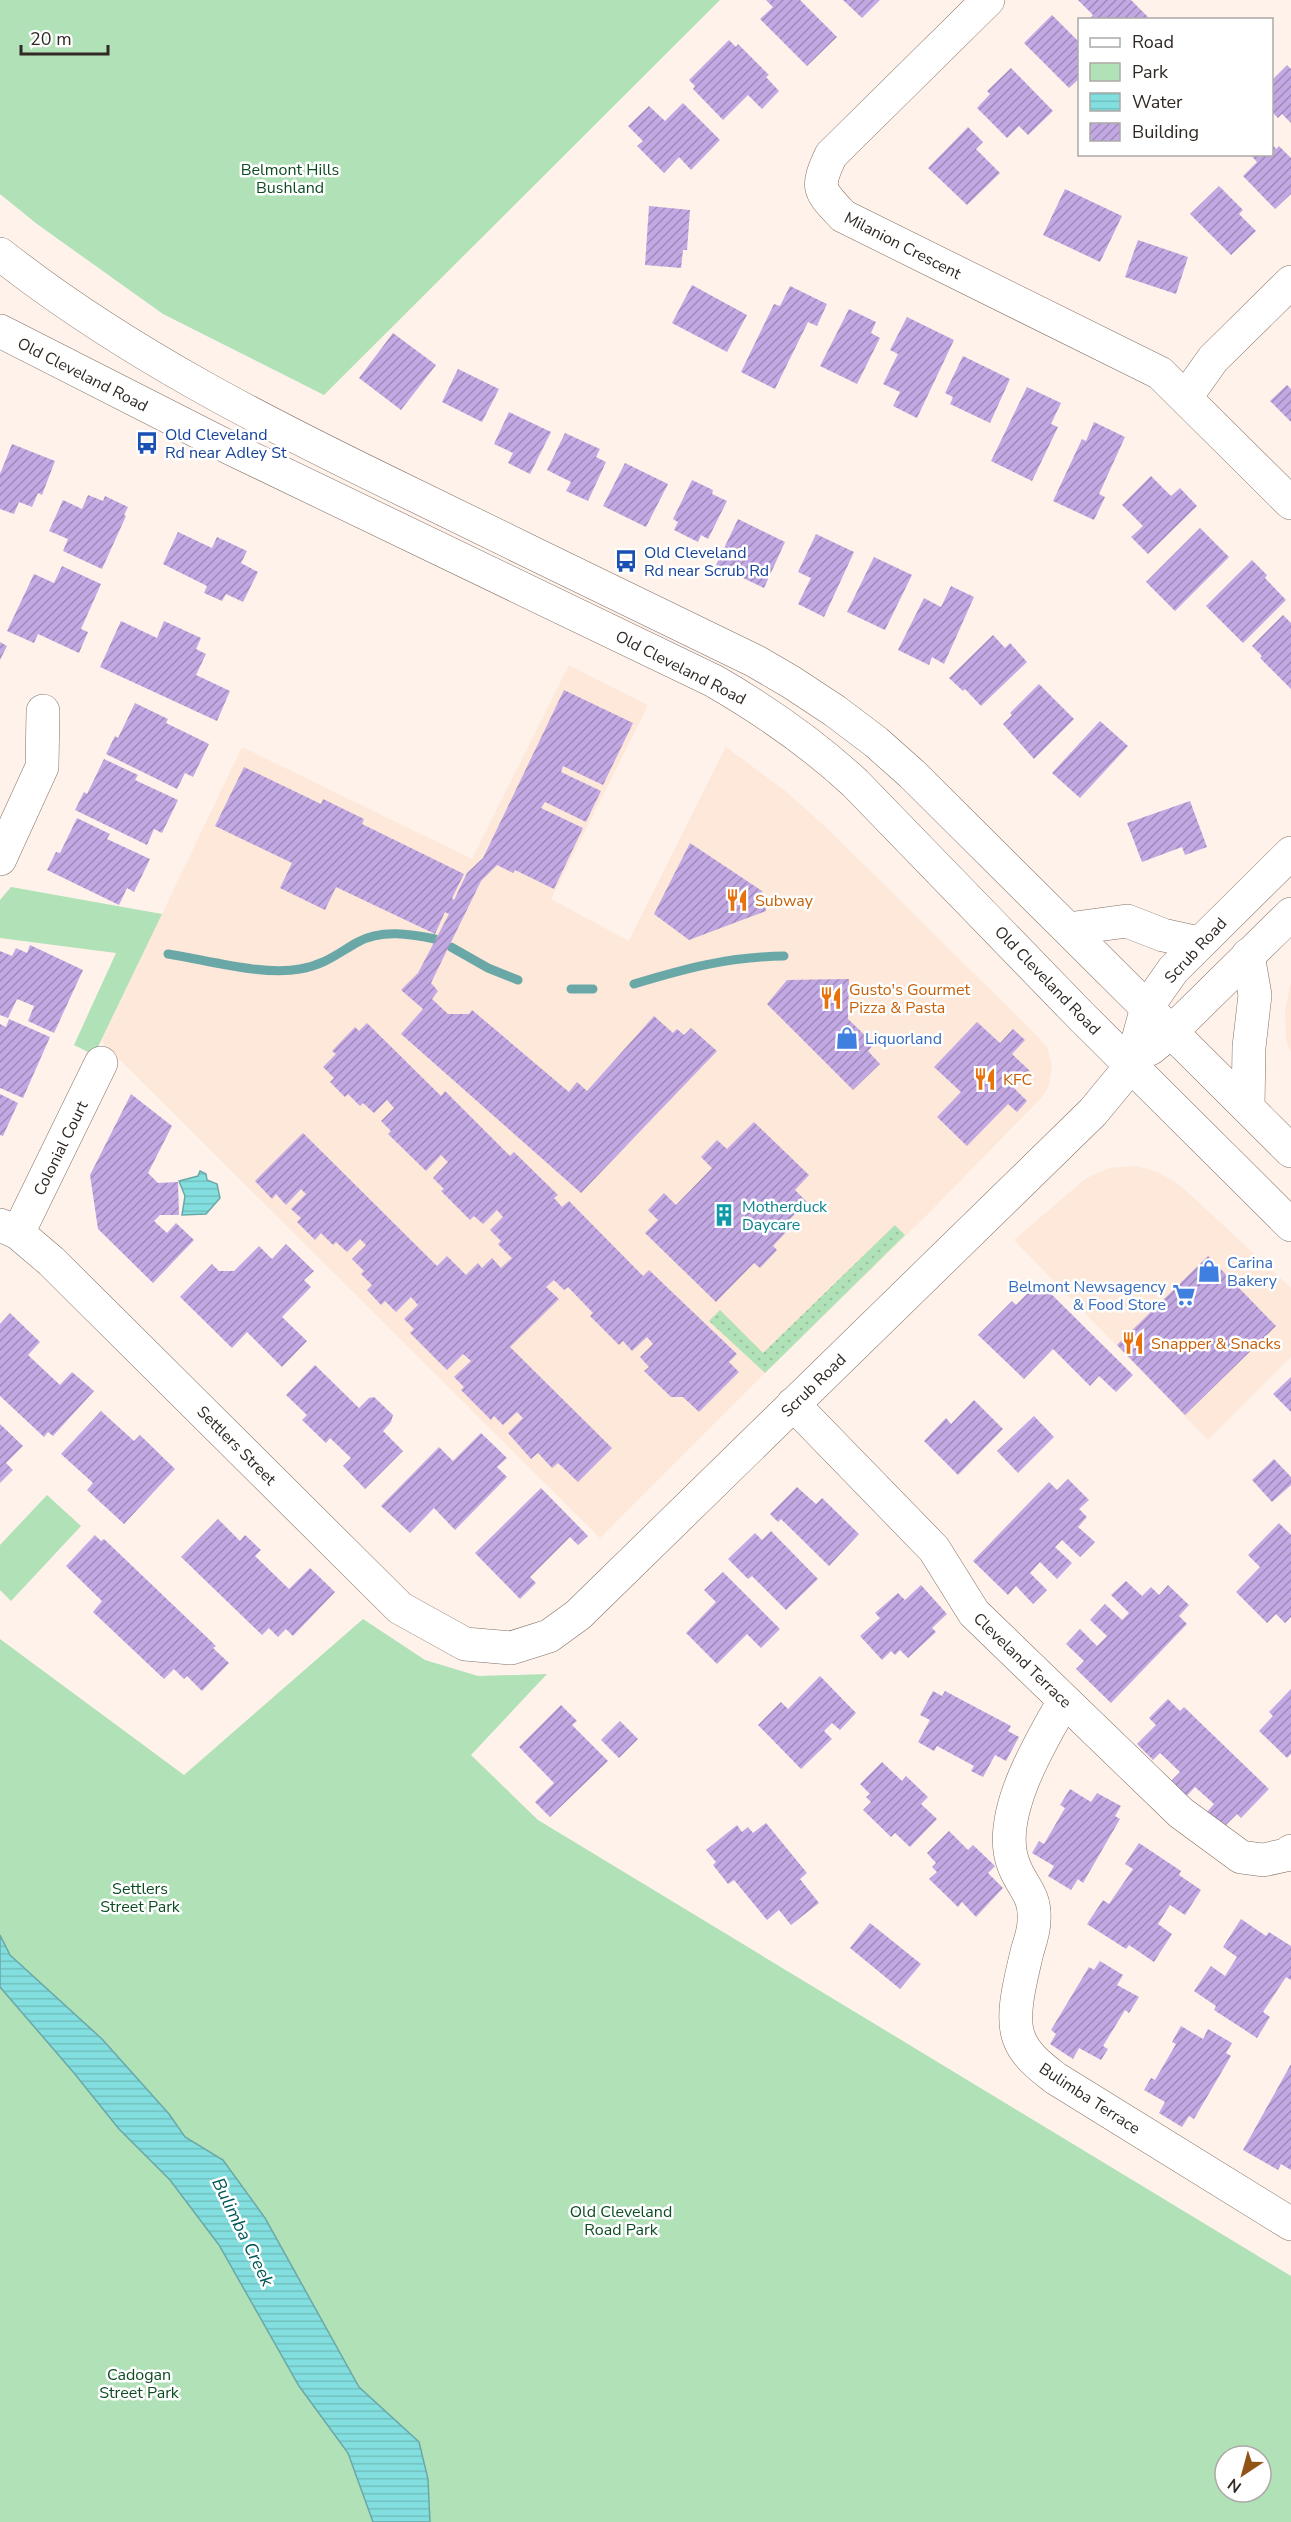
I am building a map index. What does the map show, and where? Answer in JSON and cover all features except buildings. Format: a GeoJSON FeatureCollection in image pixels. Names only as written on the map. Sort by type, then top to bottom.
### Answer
{"type":"FeatureCollection","features":[{"type":"Feature","properties":{"kind":"main road","name":"Milanion Crescent"},"geometry":{"type":"LineString","coordinates":[[988,0],[831,155],[821,177],[823,194],[843,216],[1160,373],[1291,503]]}},
{"type":"Feature","properties":{"kind":"main road"},"geometry":{"type":"LineString","coordinates":[[0,254],[75,309],[124,341],[259,419],[755,662],[792,682],[836,711],[897,761],[961,820],[1291,1151]]}},
{"type":"Feature","properties":{"kind":"main road"},"geometry":{"type":"LineString","coordinates":[[1186,397],[1213,359],[1291,282]]}},
{"type":"Feature","properties":{"kind":"main road","name":"Old Cleveland Road"},"geometry":{"type":"LineString","coordinates":[[0,331],[230,448],[674,662],[747,700],[801,738],[855,783],[1131,1066],[1291,1225]]}},
{"type":"Feature","properties":{"kind":"main road"},"geometry":{"type":"LineString","coordinates":[[0,859],[42,767],[43,711]]}},
{"type":"Feature","properties":{"kind":"main road","name":"Scrub Road"},"geometry":{"type":"LineString","coordinates":[[1131,1066],[1147,1007],[1173,970],[1291,853]]}},
{"type":"Feature","properties":{"kind":"main road","name":"Scrub Road"},"geometry":{"type":"LineString","coordinates":[[465,1644],[511,1648],[549,1636],[578,1615],[1093,1112],[1131,1066],[1171,1032],[1291,914]]}},
{"type":"Feature","properties":{"kind":"main road"},"geometry":{"type":"LineString","coordinates":[[1068,929],[1127,921],[1163,935],[1199,943]]}},
{"type":"Feature","properties":{"kind":"main road"},"geometry":{"type":"LineString","coordinates":[[1248,954],[1255,995],[1249,1047],[1248,1108]]}},
{"type":"Feature","properties":{"kind":"main road","name":"Colonial Court"},"geometry":{"type":"LineString","coordinates":[[9,1229],[101,1063]]}},
{"type":"Feature","properties":{"kind":"main road","name":"Settlers Street"},"geometry":{"type":"LineString","coordinates":[[9,1229],[51,1261],[400,1608],[465,1644]]}},
{"type":"Feature","properties":{"kind":"main road","name":"Cleveland Terrace"},"geometry":{"type":"LineString","coordinates":[[793,1404],[934,1549],[974,1613],[1181,1813],[1241,1857],[1263,1860],[1286,1855],[1291,1851]]}},
{"type":"Feature","properties":{"kind":"main road","name":"Bulimba Terrace"},"geometry":{"type":"LineString","coordinates":[[1065,1701],[1039,1744],[1015,1806],[1009,1833],[1012,1861],[1034,1902],[1034,1923],[1018,1990],[1018,2037],[1032,2059],[1055,2078],[1291,2223]]}},
{"type":"Feature","properties":{"kind":"shaded area"},"geometry":{"type":"Polygon","coordinates":[[[569,665],[648,705],[551,899],[629,941],[726,747],[784,790],[828,829],[1040,1039],[1047,1047],[1052,1067],[1048,1088],[1041,1098],[927,1215],[600,1538],[101,1041],[242,747],[472,859],[569,665]]]}},
{"type":"Feature","properties":{"kind":"shaded area"},"geometry":{"type":"Polygon","coordinates":[[[1291,983],[1291,1052],[1286,1040],[1285,1010],[1291,983]]]}},
{"type":"Feature","properties":{"kind":"shaded area"},"geometry":{"type":"Polygon","coordinates":[[[1136,1166],[1158,1172],[1181,1186],[1291,1288],[1291,1357],[1208,1440],[1014,1240],[1085,1179],[1109,1168],[1136,1166]]]}},
{"type":"Feature","properties":{"kind":"green space","name":"Belmont Hills Bushland"},"geometry":{"type":"Polygon","coordinates":[[[0,0],[720,0],[324,395],[163,314],[37,224],[0,194],[0,0]]]}},
{"type":"Feature","properties":{"kind":"green space"},"geometry":{"type":"Polygon","coordinates":[[[11,887],[162,914],[94,1055],[74,1045],[116,953],[0,938],[0,900],[11,887]]]}},
{"type":"Feature","properties":{"kind":"green space"},"geometry":{"type":"Polygon","coordinates":[[[895,1225],[905,1235],[765,1373],[709,1321],[720,1310],[763,1353],[895,1225]]]}},
{"type":"Feature","properties":{"kind":"green space"},"geometry":{"type":"Polygon","coordinates":[[[47,1495],[81,1526],[11,1601],[0,1590],[0,1545],[47,1495]]]}},
{"type":"Feature","properties":{"kind":"green space","name":"Old Cleveland Road Park"},"geometry":{"type":"Polygon","coordinates":[[[363,1619],[425,1660],[478,1676],[547,1674],[471,1755],[538,1820],[1291,2276],[1291,2522],[430,2522],[428,2479],[419,2442],[359,2387],[264,2216],[223,2160],[185,2137],[168,2113],[102,2039],[10,1955],[0,1935],[0,1639],[184,1775],[363,1619]]]}},
{"type":"Feature","properties":{"kind":"green space","name":"Cadogan Street Park"},"geometry":{"type":"Polygon","coordinates":[[[0,1987],[119,2129],[170,2180],[219,2245],[299,2386],[348,2453],[373,2522],[0,2522],[0,1987]]]}},
{"type":"Feature","properties":{"kind":"water"},"geometry":{"type":"Polygon","coordinates":[[[200,1171],[206,1174],[207,1180],[217,1184],[220,1198],[206,1214],[182,1215],[185,1196],[179,1181],[198,1176],[200,1171]]]}},
{"type":"Feature","properties":{"kind":"water","name":"Bulimba Creek"},"geometry":{"type":"Polygon","coordinates":[[[0,1935],[10,1955],[102,2039],[169,2114],[185,2137],[223,2160],[265,2218],[359,2387],[419,2442],[428,2479],[430,2522],[373,2522],[348,2453],[299,2386],[219,2245],[170,2180],[119,2129],[0,1987],[0,1935]]]}},
{"type":"Feature","properties":{"kind":"waterway"},"geometry":{"type":"LineString","coordinates":[[168,954],[252,969],[285,971],[317,965],[358,942],[376,935],[406,934],[435,939]]}},
{"type":"Feature","properties":{"kind":"waterway"},"geometry":{"type":"LineString","coordinates":[[451,947],[488,968],[518,980]]}},
{"type":"Feature","properties":{"kind":"waterway"},"geometry":{"type":"LineString","coordinates":[[634,984],[708,964],[784,956]]}},
{"type":"Feature","properties":{"kind":"waterway"},"geometry":{"type":"LineString","coordinates":[[571,989],[593,989]]}},
{"type":"Feature","properties":{"kind":"place","name":"Old Cleveland Rd near Adley St"},"geometry":{"type":"Point","coordinates":[147,443]}},
{"type":"Feature","properties":{"kind":"place","name":"Old Cleveland Rd near Scrub Rd"},"geometry":{"type":"Point","coordinates":[626,561]}},
{"type":"Feature","properties":{"kind":"place","name":"Subway"},"geometry":{"type":"Point","coordinates":[737,900]}},
{"type":"Feature","properties":{"kind":"place","name":"Gusto's Gourmet Pizza & Pasta"},"geometry":{"type":"Point","coordinates":[831,998]}},
{"type":"Feature","properties":{"kind":"place","name":"Liquorland"},"geometry":{"type":"Point","coordinates":[847,1038]}},
{"type":"Feature","properties":{"kind":"place","name":"KFC"},"geometry":{"type":"Point","coordinates":[985,1079]}},
{"type":"Feature","properties":{"kind":"place","name":"Motherduck Daycare"},"geometry":{"type":"Point","coordinates":[724,1215]}},
{"type":"Feature","properties":{"kind":"place","name":"Carina Bakery"},"geometry":{"type":"Point","coordinates":[1209,1271]}},
{"type":"Feature","properties":{"kind":"place","name":"Belmont Newsagency & Food Store"},"geometry":{"type":"Point","coordinates":[1184,1295]}},
{"type":"Feature","properties":{"kind":"place","name":"Snapper & Snacks"},"geometry":{"type":"Point","coordinates":[1133,1343]}},
{"type":"Feature","properties":{"kind":"park label","name":"Settlers Street Park"},"geometry":{"type":"Point","coordinates":[140,1897]}}]}
